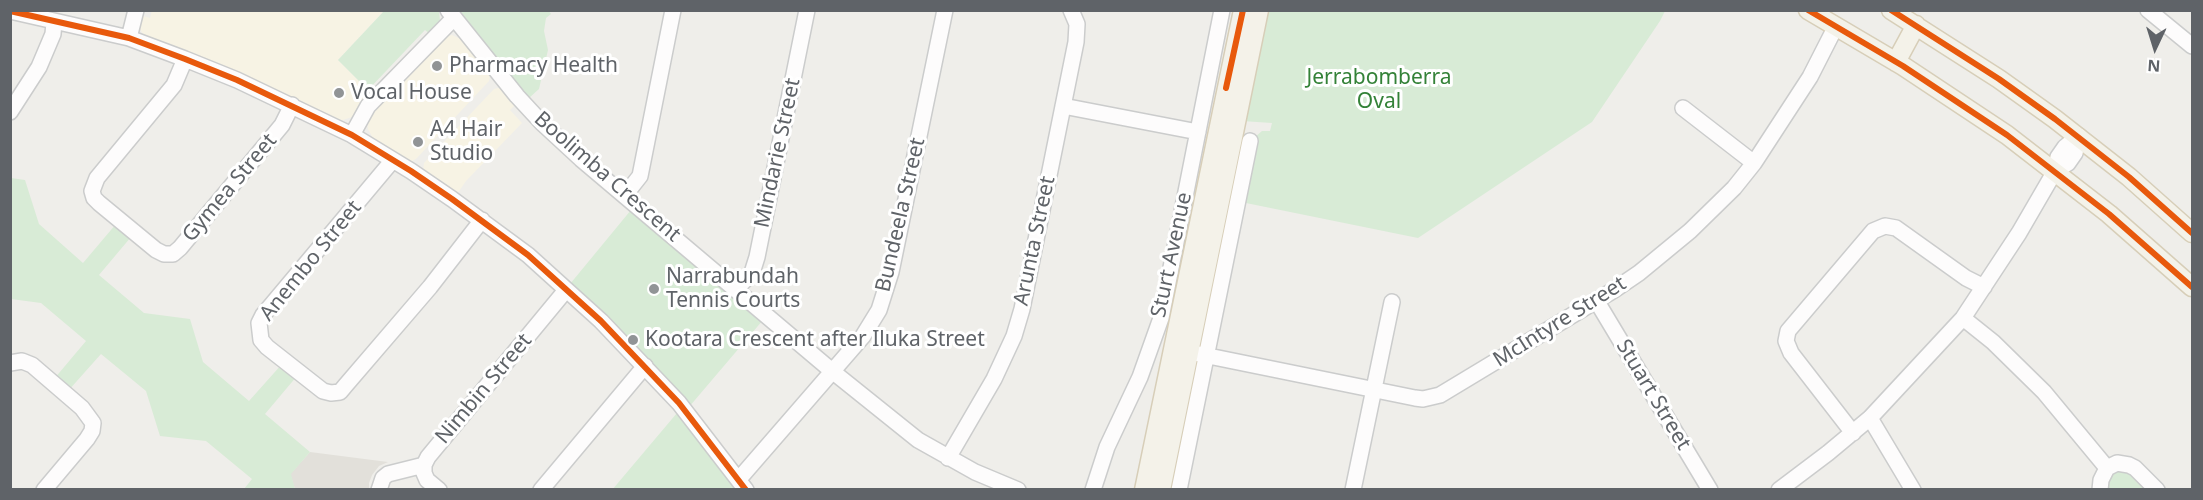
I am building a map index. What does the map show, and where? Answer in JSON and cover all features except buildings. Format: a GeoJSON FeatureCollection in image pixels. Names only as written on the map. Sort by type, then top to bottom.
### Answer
{"type":"FeatureCollection","features":[{"type":"Feature","properties":{"kind":"main road","name":"Sturt Avenue"},"geometry":{"type":"LineString","coordinates":[[1144,489],[1189,352],[1243,10]]}},
{"type":"Feature","properties":{"kind":"main road","name":"Sturt Avenue"},"geometry":{"type":"LineString","coordinates":[[1161,489],[1258,10]]}},
{"type":"Feature","properties":{"kind":"main road"},"geometry":{"type":"LineString","coordinates":[[1808,10],[1900,64],[1980,116],[2055,171],[2154,251],[2193,287]]}},
{"type":"Feature","properties":{"kind":"main road"},"geometry":{"type":"LineString","coordinates":[[1891,10],[2000,79],[2079,136],[2193,233]]}},
{"type":"Feature","properties":{"kind":"main road"},"geometry":{"type":"LineString","coordinates":[[1900,64],[1921,28]]}},
{"type":"Feature","properties":{"kind":"street"},"geometry":{"type":"LineString","coordinates":[[129,38],[136,10]]}},
{"type":"Feature","properties":{"kind":"street"},"geometry":{"type":"LineString","coordinates":[[625,195],[640,176],[673,10]]}},
{"type":"Feature","properties":{"kind":"street","name":"Mindarie Street"},"geometry":{"type":"LineString","coordinates":[[736,289],[752,273],[757,257],[807,10]]}},
{"type":"Feature","properties":{"kind":"street","name":"Bundeela Street"},"geometry":{"type":"LineString","coordinates":[[742,484],[832,371],[863,336],[879,310],[891,272],[945,10]]}},
{"type":"Feature","properties":{"kind":"street","name":"Arunta Street"},"geometry":{"type":"LineString","coordinates":[[948,458],[993,379],[1014,336],[1022,309],[1076,42],[1077,24],[1071,10]]}},
{"type":"Feature","properties":{"kind":"street","name":"Sturt Avenue"},"geometry":{"type":"LineString","coordinates":[[1093,489],[1107,447],[1140,377],[1161,318],[1222,10]]}},
{"type":"Feature","properties":{"kind":"street"},"geometry":{"type":"LineString","coordinates":[[10,11],[129,38],[185,59],[292,105],[352,135],[393,159],[482,220],[528,255],[601,321],[679,403],[742,484]]}},
{"type":"Feature","properties":{"kind":"street"},"geometry":{"type":"LineString","coordinates":[[2150,11],[2193,46]]}},
{"type":"Feature","properties":{"kind":"street"},"geometry":{"type":"LineString","coordinates":[[352,135],[368,106],[451,15]]}},
{"type":"Feature","properties":{"kind":"street","name":"Boolimba Crescent"},"geometry":{"type":"LineString","coordinates":[[451,15],[542,123],[581,159],[832,371],[918,440],[975,472],[1018,489]]}},
{"type":"Feature","properties":{"kind":"street"},"geometry":{"type":"LineString","coordinates":[[10,112],[18,91],[33,80],[53,34],[54,22]]}},
{"type":"Feature","properties":{"kind":"street","name":"McIntyre Street"},"geometry":{"type":"LineString","coordinates":[[1189,352],[1374,391],[1423,399],[1440,395],[1639,273],[1690,231],[1734,188],[1754,163],[1810,77],[1836,26]]}},
{"type":"Feature","properties":{"kind":"street","name":"Gymea Street"},"geometry":{"type":"LineString","coordinates":[[185,59],[174,85],[97,178],[92,191],[99,203],[164,254],[173,254],[180,248],[282,125],[292,105]]}},
{"type":"Feature","properties":{"kind":"street"},"geometry":{"type":"LineString","coordinates":[[1063,106],[1198,132]]}},
{"type":"Feature","properties":{"kind":"street"},"geometry":{"type":"LineString","coordinates":[[1683,108],[1754,163]]}},
{"type":"Feature","properties":{"kind":"street"},"geometry":{"type":"LineString","coordinates":[[1779,489],[1870,418],[1963,318],[2019,233],[2055,171],[2068,163],[2075,153],[2079,136]]}},
{"type":"Feature","properties":{"kind":"street","name":"Sturt Avenue"},"geometry":{"type":"LineString","coordinates":[[1179,489],[1189,352],[1250,141]]}},
{"type":"Feature","properties":{"kind":"street","name":"Anembo Street"},"geometry":{"type":"LineString","coordinates":[[393,159],[259,323],[261,340],[267,347],[323,391],[339,392],[345,386],[430,286],[482,220]]}},
{"type":"Feature","properties":{"kind":"street"},"geometry":{"type":"LineString","coordinates":[[1853,433],[1791,353],[1786,341],[1788,331],[1873,231],[1885,226],[1896,228],[1966,278],[1984,287]]}},
{"type":"Feature","properties":{"kind":"street","name":"Nimbin Street"},"geometry":{"type":"LineString","coordinates":[[429,486],[424,474],[424,465],[428,457],[566,290]]}},
{"type":"Feature","properties":{"kind":"street","name":"Stuart Street"},"geometry":{"type":"LineString","coordinates":[[1596,300],[1710,489]]}},
{"type":"Feature","properties":{"kind":"street"},"geometry":{"type":"LineString","coordinates":[[1353,489],[1392,302]]}},
{"type":"Feature","properties":{"kind":"street"},"geometry":{"type":"LineString","coordinates":[[1963,318],[1993,342],[2044,392],[2107,468]]}},
{"type":"Feature","properties":{"kind":"street"},"geometry":{"type":"LineString","coordinates":[[10,363],[22,361],[32,365],[82,408],[93,423],[92,431],[87,439],[44,489]]}},
{"type":"Feature","properties":{"kind":"street"},"geometry":{"type":"LineString","coordinates":[[541,489],[645,366]]}},
{"type":"Feature","properties":{"kind":"street"},"geometry":{"type":"LineString","coordinates":[[1870,418],[1913,489]]}},
{"type":"Feature","properties":{"kind":"street"},"geometry":{"type":"LineString","coordinates":[[2100,489],[2101,480],[2107,468],[2117,463],[2130,465],[2142,473],[2157,489]]}},
{"type":"Feature","properties":{"kind":"street"},"geometry":{"type":"LineString","coordinates":[[379,489],[383,478],[388,474],[424,465]]}},
{"type":"Feature","properties":{"kind":"shaded area"},"geometry":{"type":"Polygon","coordinates":[[[152,10],[384,11],[338,60],[368,90],[364,94],[370,100],[352,117],[343,120],[334,119],[144,36],[139,27],[140,15],[150,18],[152,10]]]}},
{"type":"Feature","properties":{"kind":"shaded area"},"geometry":{"type":"Polygon","coordinates":[[[452,35],[461,39],[488,71],[489,81],[416,159],[406,161],[374,140],[367,123],[372,111],[444,37],[452,35]]]}},
{"type":"Feature","properties":{"kind":"shaded area"},"geometry":{"type":"Polygon","coordinates":[[[494,89],[503,89],[516,104],[510,110],[522,123],[466,181],[457,194],[423,171],[424,163],[494,89]]]}},
{"type":"Feature","properties":{"kind":"shaded area"},"geometry":{"type":"Polygon","coordinates":[[[310,452],[388,462],[379,466],[372,475],[369,489],[295,489],[290,474],[310,452]]]}},
{"type":"Feature","properties":{"kind":"green space"},"geometry":{"type":"Polygon","coordinates":[[[548,10],[551,14],[546,18],[544,31],[548,50],[539,89],[529,98],[456,11],[548,10]]]}},
{"type":"Feature","properties":{"kind":"green space"},"geometry":{"type":"Polygon","coordinates":[[[384,11],[439,11],[440,21],[431,35],[425,30],[368,90],[338,60],[384,11]]]}},
{"type":"Feature","properties":{"kind":"green space","name":"Jerrabomberra Oval"},"geometry":{"type":"Polygon","coordinates":[[[1264,11],[1665,11],[1592,122],[1418,238],[1241,202],[1255,137],[1262,131],[1270,131],[1272,123],[1242,121],[1264,11]]]}},
{"type":"Feature","properties":{"kind":"green space"},"geometry":{"type":"Polygon","coordinates":[[[11,178],[25,180],[39,224],[83,263],[116,224],[131,237],[99,275],[144,313],[190,319],[203,362],[249,401],[282,364],[297,376],[265,414],[310,452],[291,474],[295,489],[244,489],[252,479],[206,441],[160,436],[146,391],[101,354],[68,391],[54,379],[86,341],[41,303],[11,299],[11,178]]]}},
{"type":"Feature","properties":{"kind":"green space"},"geometry":{"type":"Polygon","coordinates":[[[631,210],[763,320],[689,407],[570,284],[631,210]]]}},
{"type":"Feature","properties":{"kind":"green space"},"geometry":{"type":"Polygon","coordinates":[[[677,413],[736,490],[612,490],[677,413]]]}},
{"type":"Feature","properties":{"kind":"green space"},"geometry":{"type":"Polygon","coordinates":[[[2120,471],[2129,472],[2147,490],[2105,490],[2112,474],[2120,471]]]}},
{"type":"Feature","properties":{"kind":"cycle path"},"geometry":{"type":"LineString","coordinates":[[1226,88],[1243,10]]}},
{"type":"Feature","properties":{"kind":"cycle path"},"geometry":{"type":"LineString","coordinates":[[1808,10],[1903,66],[2007,135],[2109,214],[2192,287]]}},
{"type":"Feature","properties":{"kind":"cycle path"},"geometry":{"type":"LineString","coordinates":[[1891,10],[1999,79],[2055,119],[2129,177],[2192,233]]}},
{"type":"Feature","properties":{"kind":"cycle path"},"geometry":{"type":"LineString","coordinates":[[10,11],[129,38],[185,59],[237,80],[352,135],[411,171],[528,255],[601,321],[679,403],[746,490]]}},
{"type":"Feature","properties":{"kind":"place","name":"Pharmacy Health"},"geometry":{"type":"Point","coordinates":[437,66]}},
{"type":"Feature","properties":{"kind":"place","name":"Vocal House"},"geometry":{"type":"Point","coordinates":[339,93]}},
{"type":"Feature","properties":{"kind":"place","name":"A4 Hair Studio"},"geometry":{"type":"Point","coordinates":[418,142]}},
{"type":"Feature","properties":{"kind":"place","name":"Narrabundah Tennis Courts"},"geometry":{"type":"Point","coordinates":[654,289]}},
{"type":"Feature","properties":{"kind":"place","name":"Kootara Crescent after Iluka Street"},"geometry":{"type":"Point","coordinates":[633,340]}}]}
